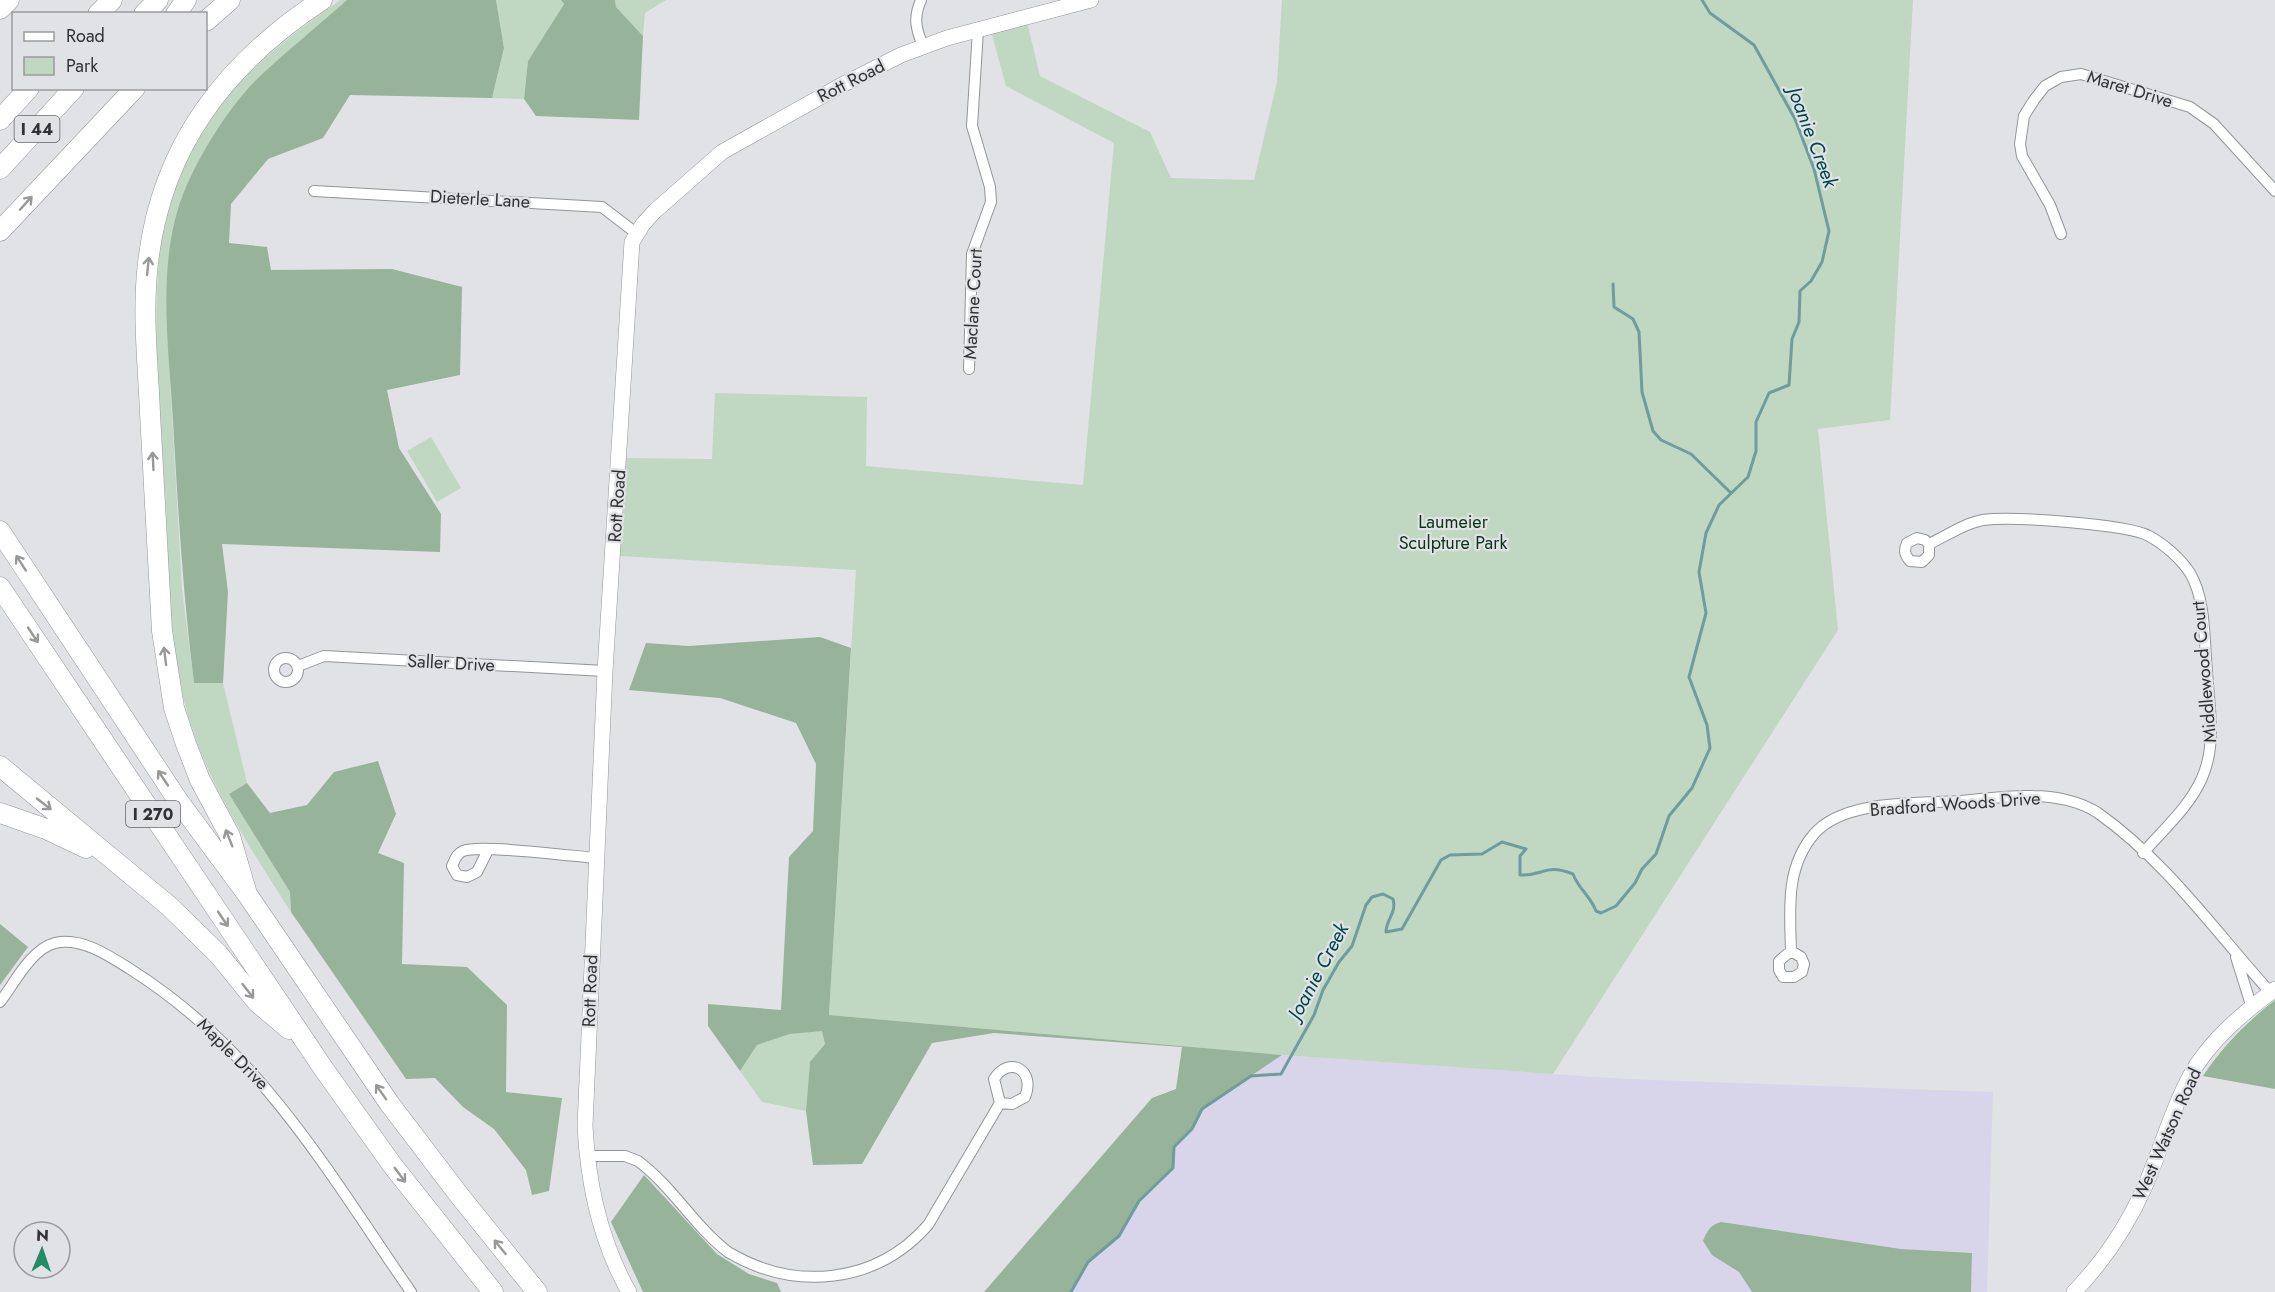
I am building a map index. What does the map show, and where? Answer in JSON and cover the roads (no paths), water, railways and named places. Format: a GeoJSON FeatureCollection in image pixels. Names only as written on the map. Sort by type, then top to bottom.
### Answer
{"type":"FeatureCollection","features":[{"type":"Feature","properties":{"kind":"highway"},"geometry":{"type":"LineString","coordinates":[[0,9],[9,0]]}},
{"type":"Feature","properties":{"kind":"highway"},"geometry":{"type":"LineString","coordinates":[[100,12],[111,0]]}},
{"type":"Feature","properties":{"kind":"highway"},"geometry":{"type":"LineString","coordinates":[[146,12],[158,0]]}},
{"type":"Feature","properties":{"kind":"highway"},"geometry":{"type":"LineString","coordinates":[[207,20],[230,0]]}},
{"type":"Feature","properties":{"kind":"highway"},"geometry":{"type":"LineString","coordinates":[[247,894],[230,836],[200,780],[186,744],[167,670],[161,620],[149,386],[147,273],[156,214],[164,188],[202,112],[220,87],[255,50],[322,0]]}},
{"type":"Feature","properties":{"kind":"highway","name":"I 44"},"geometry":{"type":"LineString","coordinates":[[0,120],[27,90]]}},
{"type":"Feature","properties":{"kind":"highway","name":"I 44"},"geometry":{"type":"LineString","coordinates":[[0,169],[72,90]]}},
{"type":"Feature","properties":{"kind":"highway"},"geometry":{"type":"LineString","coordinates":[[51,175],[115,90]]}},
{"type":"Feature","properties":{"kind":"highway"},"geometry":{"type":"LineString","coordinates":[[0,231],[133,90]]}},
{"type":"Feature","properties":{"kind":"highway","name":"I 270"},"geometry":{"type":"LineString","coordinates":[[0,531],[179,802],[247,894],[389,1103],[537,1292]]}},
{"type":"Feature","properties":{"kind":"highway","name":"I 270"},"geometry":{"type":"LineString","coordinates":[[0,587],[305,1042],[393,1166],[494,1292]]}},
{"type":"Feature","properties":{"kind":"highway"},"geometry":{"type":"LineString","coordinates":[[0,766],[169,906],[219,955],[257,1002],[305,1042]]}},
{"type":"Feature","properties":{"kind":"highway"},"geometry":{"type":"LineString","coordinates":[[0,813],[46,829],[116,863]]}},
{"type":"Feature","properties":{"kind":"street"},"geometry":{"type":"LineString","coordinates":[[921,0],[915,13],[915,25],[922,46]]}},
{"type":"Feature","properties":{"kind":"street","name":"Rott Road"},"geometry":{"type":"LineString","coordinates":[[629,1292],[615,1264],[599,1220],[587,1156],[588,1031],[605,671],[630,256],[636,233],[655,211],[722,152],[849,81],[922,46],[1091,0]]}},
{"type":"Feature","properties":{"kind":"street","name":"Maclane Court"},"geometry":{"type":"LineString","coordinates":[[969,369],[972,254],[991,202],[990,187],[972,126],[978,30]]}},
{"type":"Feature","properties":{"kind":"street","name":"Maret Drive"},"geometry":{"type":"LineString","coordinates":[[2061,234],[2050,205],[2025,164],[2020,144],[2024,116],[2045,86],[2061,77],[2081,74],[2190,107],[2214,124],[2275,191]]}},
{"type":"Feature","properties":{"kind":"street","name":"Dieterle Lane"},"geometry":{"type":"LineString","coordinates":[[314,191],[602,207],[636,233]]}},
{"type":"Feature","properties":{"kind":"street","name":"Middlewood Court"},"geometry":{"type":"LineString","coordinates":[[1929,544],[1985,520],[2121,527],[2149,536],[2172,552],[2189,572],[2195,584],[2203,623],[2212,737],[2209,758],[2202,780],[2188,801],[2143,853]]}},
{"type":"Feature","properties":{"kind":"street","name":"Saller Drive"},"geometry":{"type":"LineString","coordinates":[[297,666],[324,656],[605,671]]}},
{"type":"Feature","properties":{"kind":"street","name":"Bradford Woods Drive"},"geometry":{"type":"LineString","coordinates":[[1791,951],[1790,890],[1796,867],[1814,835],[1824,825],[1845,814],[1873,807],[2034,796],[2073,802],[2098,813],[2193,901],[2236,954],[2273,990]]}},
{"type":"Feature","properties":{"kind":"street"},"geometry":{"type":"LineString","coordinates":[[488,850],[596,858]]}},
{"type":"Feature","properties":{"kind":"street","name":"Maple Drive"},"geometry":{"type":"LineString","coordinates":[[0,1002],[40,951],[47,946],[62,942],[81,944],[104,954],[163,991],[209,1026],[264,1083],[411,1292]]}},
{"type":"Feature","properties":{"kind":"street","name":"Bradford Woods Drive"},"geometry":{"type":"LineString","coordinates":[[2236,954],[2252,1008]]}},
{"type":"Feature","properties":{"kind":"street","name":"West Watson Road"},"geometry":{"type":"LineString","coordinates":[[2074,1292],[2106,1255],[2133,1211],[2181,1095],[2195,1068],[2219,1037],[2273,990]]}},
{"type":"Feature","properties":{"kind":"street"},"geometry":{"type":"LineString","coordinates":[[587,1156],[625,1156],[638,1161],[729,1253],[762,1271],[794,1279],[832,1281],[866,1272],[898,1255],[914,1241],[928,1225],[1000,1103]]}},
{"type":"Feature","properties":{"kind":"waterway","name":"Joanie Creek"},"geometry":{"type":"LineString","coordinates":[[1071,1292],[1088,1262],[1119,1236],[1139,1201],[1173,1168],[1174,1147],[1192,1129],[1202,1109],[1251,1076],[1281,1074],[1314,1015],[1323,990],[1339,962],[1352,946],[1366,905],[1372,897],[1383,894],[1393,899],[1394,908],[1386,932],[1402,929],[1441,860],[1450,855],[1482,854],[1502,842],[1526,849],[1520,856],[1520,875],[1550,870],[1573,874],[1596,911],[1601,913],[1616,906],[1635,883],[1642,869],[1656,854],[1669,816],[1692,788],[1710,748],[1707,725],[1689,677],[1706,613],[1699,572],[1706,533],[1719,505],[1748,477],[1756,451],[1756,422],[1769,393],[1789,385],[1792,339],[1799,322],[1800,291],[1811,281],[1822,262],[1829,231],[1814,169],[1795,119],[1754,45],[1710,13],[1702,0]]}},
{"type":"Feature","properties":{"kind":"waterway"},"geometry":{"type":"LineString","coordinates":[[1613,284],[1614,307],[1633,319],[1639,332],[1642,392],[1653,431],[1661,440],[1691,454],[1731,493]]}},
{"type":"Feature","properties":{"kind":"park label","name":"Laumeier Sculpture Park"},"geometry":{"type":"Point","coordinates":[1453,532]}}]}
